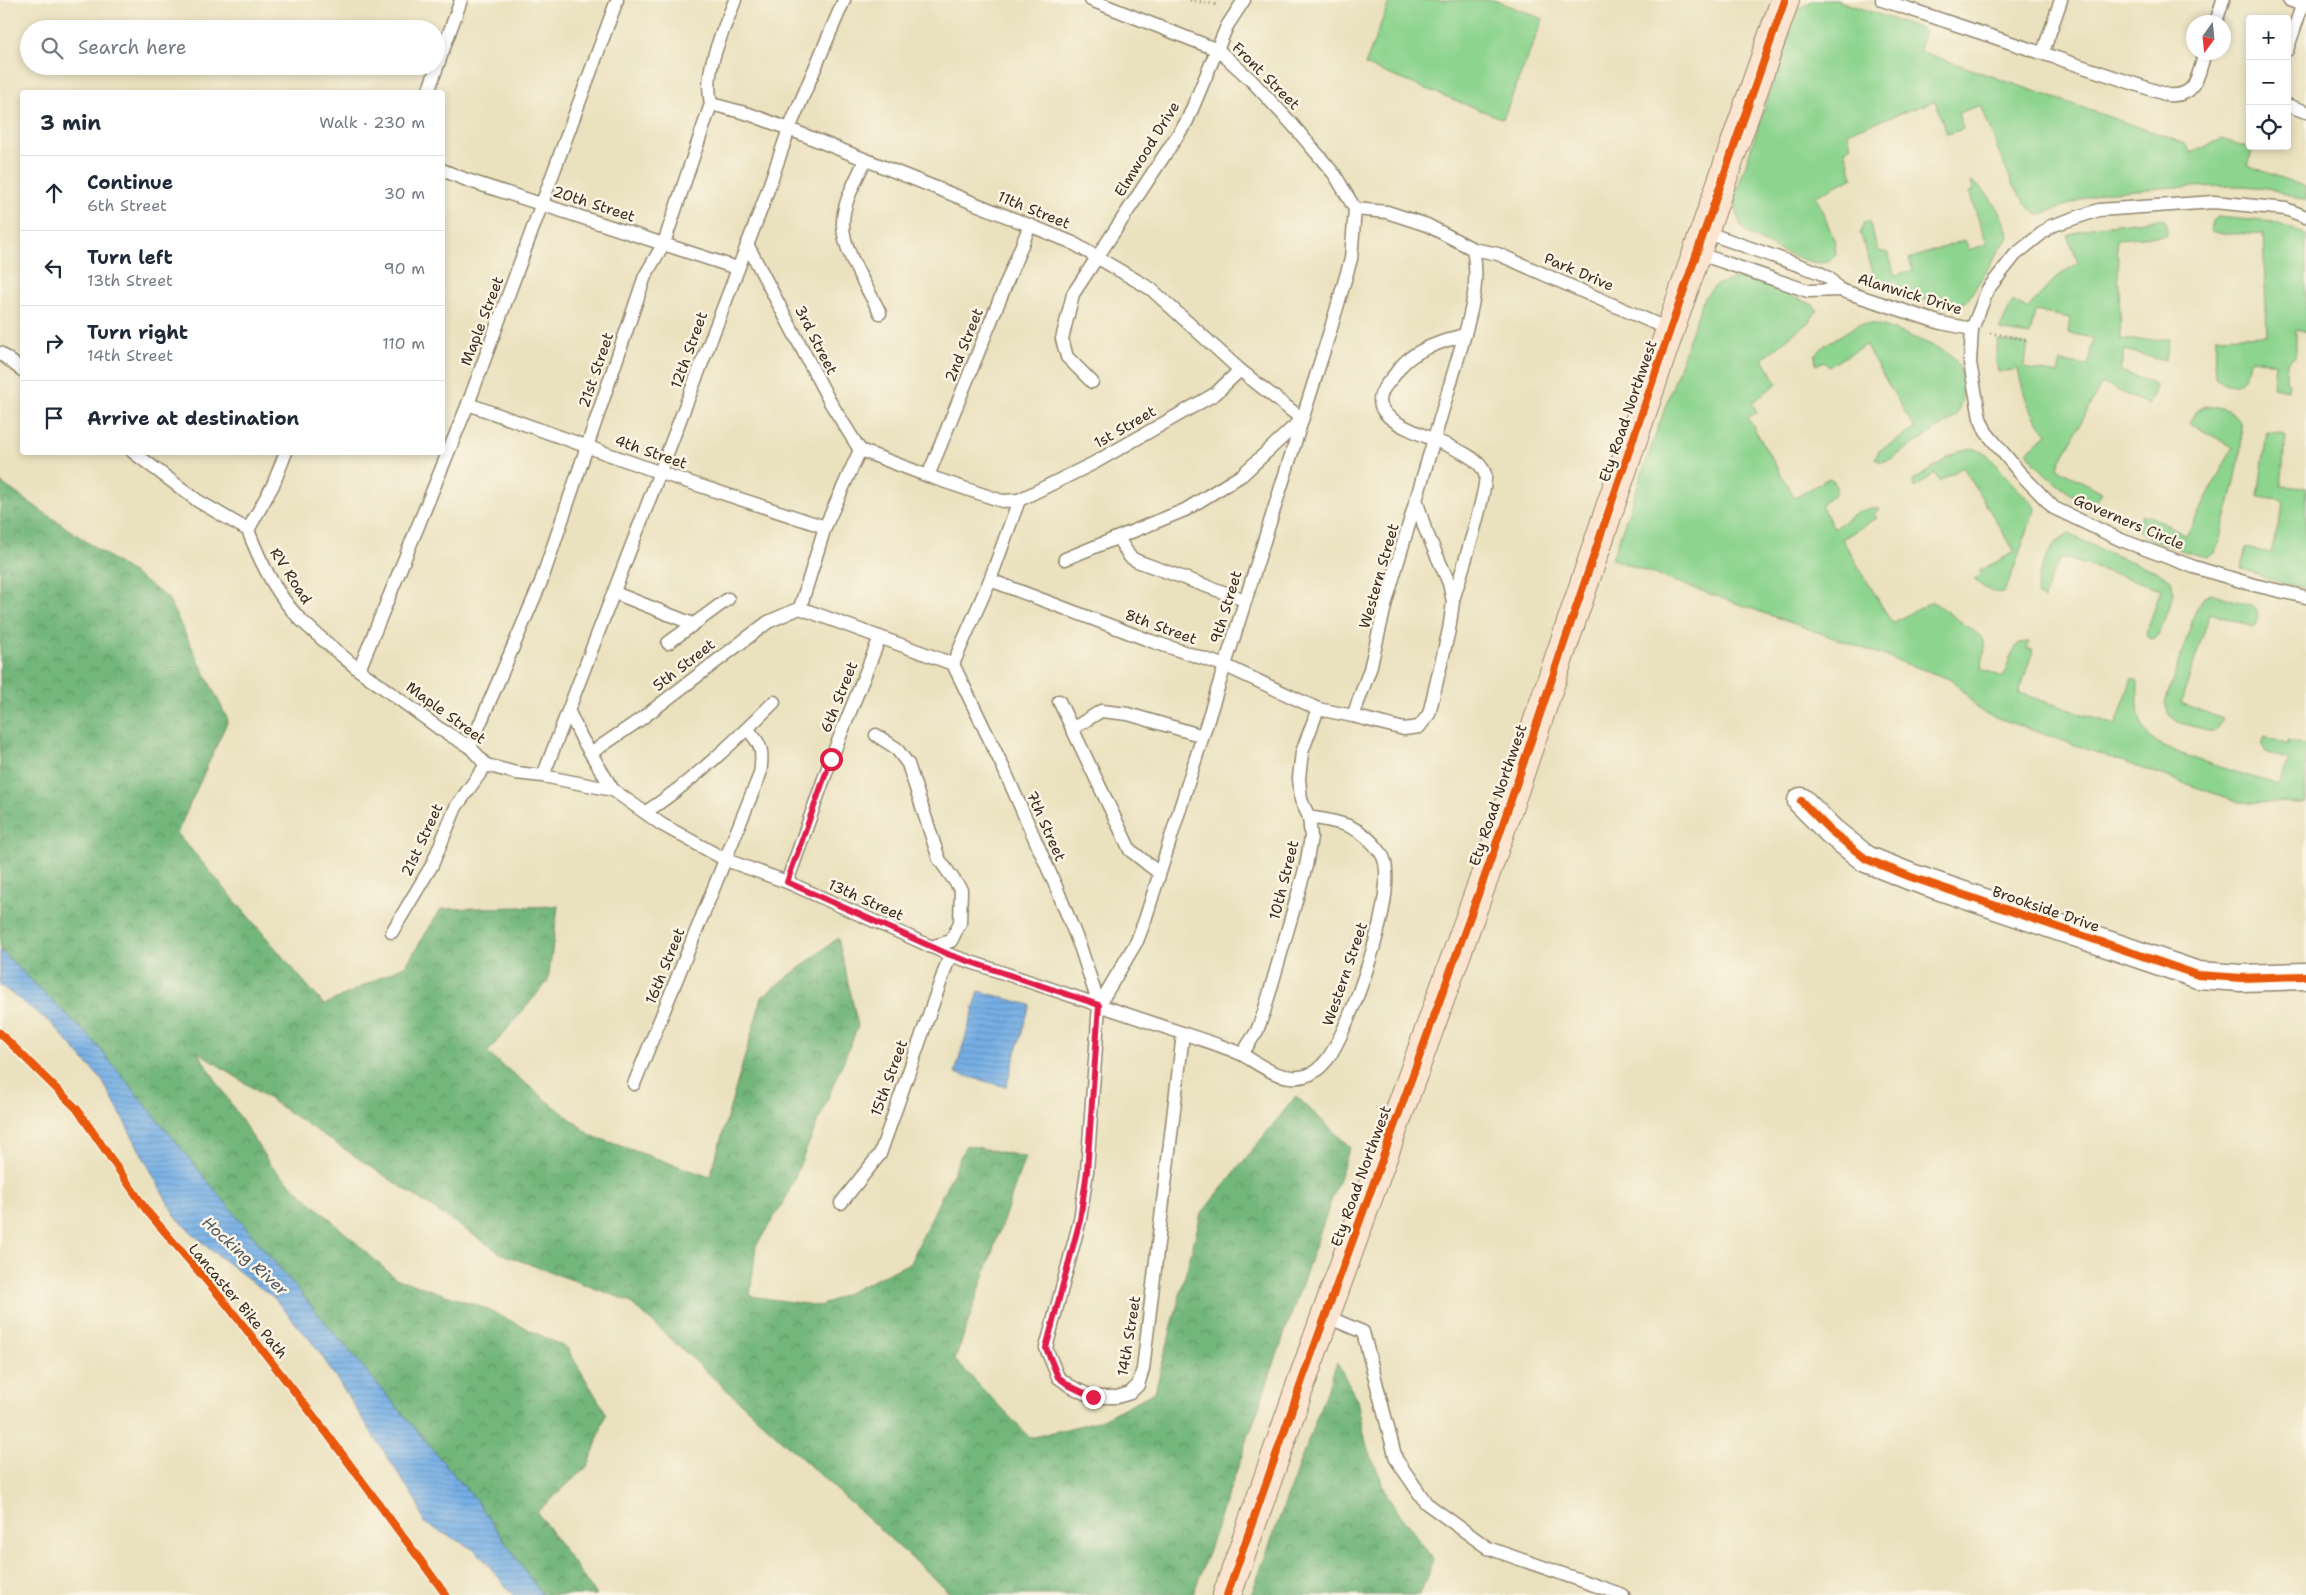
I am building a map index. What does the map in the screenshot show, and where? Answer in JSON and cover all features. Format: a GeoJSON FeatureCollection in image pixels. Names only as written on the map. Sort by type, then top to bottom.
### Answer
{"type":"FeatureCollection","features":[{"type":"Feature","properties":{"kind":"street","name":"Ety Road Northwest"},"geometry":{"type":"LineString","coordinates":[[1226,1595],[1491,859],[1670,330],[1785,0]]}},
{"type":"Feature","properties":{"kind":"street","name":"Brookside Drive"},"geometry":{"type":"LineString","coordinates":[[1801,801],[1831,831],[1866,859],[1911,877],[2198,974],[2241,978],[2306,976]]}},
{"type":"Feature","properties":{"kind":"lane"},"geometry":{"type":"LineString","coordinates":[[445,46],[462,0]]}},
{"type":"Feature","properties":{"kind":"lane","name":"Maple Street"},"geometry":{"type":"LineString","coordinates":[[486,764],[470,747],[440,729],[359,670],[468,404],[543,205],[617,0]]}},
{"type":"Feature","properties":{"kind":"lane","name":"21st Street"},"geometry":{"type":"LineString","coordinates":[[470,747],[541,582],[645,276],[664,243],[711,104],[708,90],[708,72],[735,0]]}},
{"type":"Feature","properties":{"kind":"lane","name":"12th Street"},"geometry":{"type":"LineString","coordinates":[[544,776],[661,473],[789,129],[844,0]]}},
{"type":"Feature","properties":{"kind":"lane","name":"Front Street"},"geometry":{"type":"LineString","coordinates":[[1091,0],[1218,50],[1251,80],[1292,124],[1335,175],[1355,209]]}},
{"type":"Feature","properties":{"kind":"lane","name":"Elmwood Drive"},"geometry":{"type":"LineString","coordinates":[[1092,382],[1068,357],[1062,338],[1073,294],[1187,121],[1227,26],[1244,0]]}},
{"type":"Feature","properties":{"kind":"lane"},"geometry":{"type":"LineString","coordinates":[[1882,0],[1915,5],[2168,96],[2186,94],[2194,86],[2202,60]]}},
{"type":"Feature","properties":{"kind":"lane"},"geometry":{"type":"LineString","coordinates":[[2043,52],[2061,0]]}},
{"type":"Feature","properties":{"kind":"lane"},"geometry":{"type":"LineString","coordinates":[[2218,15],[2223,0]]}},
{"type":"Feature","properties":{"kind":"lane"},"geometry":{"type":"LineString","coordinates":[[2289,0],[2303,2],[2291,38]]}},
{"type":"Feature","properties":{"kind":"lane"},"geometry":{"type":"LineString","coordinates":[[429,90],[434,75]]}},
{"type":"Feature","properties":{"kind":"lane","name":"11th Street"},"geometry":{"type":"LineString","coordinates":[[711,104],[749,114],[789,129],[1071,242],[1151,289],[1240,370],[1302,419]]}},
{"type":"Feature","properties":{"kind":"lane"},"geometry":{"type":"LineString","coordinates":[[2291,106],[2306,112]]}},
{"type":"Feature","properties":{"kind":"lane"},"geometry":{"type":"LineString","coordinates":[[865,160],[845,209],[843,225],[850,253],[880,312]]}},
{"type":"Feature","properties":{"kind":"lane","name":"20th Street"},"geometry":{"type":"LineString","coordinates":[[445,171],[737,268]]}},
{"type":"Feature","properties":{"kind":"lane","name":"Governers Circle"},"geometry":{"type":"LineString","coordinates":[[2306,217],[2286,209],[2214,202],[2099,210],[2050,226],[2015,255],[1988,289],[1972,329],[1970,363],[1980,418],[1986,432],[2054,508],[2121,540],[2194,567],[2254,585],[2306,597]]}},
{"type":"Feature","properties":{"kind":"lane"},"geometry":{"type":"LineString","coordinates":[[1355,209],[1387,212],[1427,225],[1473,249]]}},
{"type":"Feature","properties":{"kind":"lane","name":"9th Street"},"geometry":{"type":"LineString","coordinates":[[1099,1005],[1137,941],[1226,666],[1351,259],[1355,209]]}},
{"type":"Feature","properties":{"kind":"lane","name":"2nd Street"},"geometry":{"type":"LineString","coordinates":[[928,476],[1030,226]]}},
{"type":"Feature","properties":{"kind":"lane","name":"Alanwick Drive"},"geometry":{"type":"LineString","coordinates":[[1701,243],[1818,272],[1829,278],[1840,290]]}},
{"type":"Feature","properties":{"kind":"lane","name":"Alanwick Drive"},"geometry":{"type":"LineString","coordinates":[[1701,243],[1808,291],[1840,290],[1941,323],[1972,329]]}},
{"type":"Feature","properties":{"kind":"lane","name":"3rd Street"},"geometry":{"type":"LineString","coordinates":[[747,244],[830,402],[860,450]]}},
{"type":"Feature","properties":{"kind":"lane","name":"Park Drive"},"geometry":{"type":"LineString","coordinates":[[1473,249],[1498,254],[1670,330]]}},
{"type":"Feature","properties":{"kind":"lane","name":"Western Street"},"geometry":{"type":"LineString","coordinates":[[1353,716],[1370,669],[1386,602],[1417,502],[1474,303],[1476,281],[1473,249]]}},
{"type":"Feature","properties":{"kind":"lane","name":"Western Street"},"geometry":{"type":"LineString","coordinates":[[1318,709],[1404,729],[1416,729],[1424,724],[1430,714],[1449,630],[1453,602],[1486,477],[1483,468],[1476,460],[1434,439],[1400,425],[1382,412],[1379,401],[1385,388],[1404,363],[1424,349],[1465,334]]}},
{"type":"Feature","properties":{"kind":"lane"},"geometry":{"type":"LineString","coordinates":[[0,353],[20,368]]}},
{"type":"Feature","properties":{"kind":"lane","name":"1st Street"},"geometry":{"type":"LineString","coordinates":[[1019,500],[1094,463],[1215,394],[1240,370]]}},
{"type":"Feature","properties":{"kind":"lane","name":"4th Street"},"geometry":{"type":"LineString","coordinates":[[468,404],[661,473],[825,527]]}},
{"type":"Feature","properties":{"kind":"lane"},"geometry":{"type":"LineString","coordinates":[[1065,559],[1184,510],[1242,475],[1302,419]]}},
{"type":"Feature","properties":{"kind":"lane"},"geometry":{"type":"LineString","coordinates":[[860,450],[928,476],[1002,501],[1019,500],[990,580],[953,664],[800,608],[825,527],[860,450]]}},
{"type":"Feature","properties":{"kind":"lane"},"geometry":{"type":"LineString","coordinates":[[136,455],[198,501],[248,530],[274,486],[285,455]]}},
{"type":"Feature","properties":{"kind":"lane","name":"Western Street"},"geometry":{"type":"LineString","coordinates":[[1417,502],[1425,529],[1449,583],[1453,602]]}},
{"type":"Feature","properties":{"kind":"lane","name":"RV Road"},"geometry":{"type":"LineString","coordinates":[[248,530],[258,556],[282,597],[298,617],[359,670]]}},
{"type":"Feature","properties":{"kind":"lane"},"geometry":{"type":"LineString","coordinates":[[1118,538],[1130,557],[1137,561],[1245,600]]}},
{"type":"Feature","properties":{"kind":"lane","name":"8th Street"},"geometry":{"type":"LineString","coordinates":[[990,580],[1159,644],[1226,666],[1318,709]]}},
{"type":"Feature","properties":{"kind":"lane"},"geometry":{"type":"LineString","coordinates":[[615,593],[693,624]]}},
{"type":"Feature","properties":{"kind":"lane"},"geometry":{"type":"LineString","coordinates":[[668,643],[728,599]]}},
{"type":"Feature","properties":{"kind":"lane","name":"5th Street"},"geometry":{"type":"LineString","coordinates":[[590,753],[641,719],[768,622],[800,608]]}},
{"type":"Feature","properties":{"kind":"lane","name":"6th Street"},"geometry":{"type":"LineString","coordinates":[[787,882],[831,759],[880,637]]}},
{"type":"Feature","properties":{"kind":"lane","name":"7th Street"},"geometry":{"type":"LineString","coordinates":[[953,664],[1003,767],[1056,889],[1081,949],[1099,1005]]}},
{"type":"Feature","properties":{"kind":"lane"},"geometry":{"type":"LineString","coordinates":[[1059,701],[1130,850],[1159,873]]}},
{"type":"Feature","properties":{"kind":"lane"},"geometry":{"type":"LineString","coordinates":[[646,812],[663,801],[747,729],[774,702]]}},
{"type":"Feature","properties":{"kind":"lane","name":"10th Street"},"geometry":{"type":"LineString","coordinates":[[1242,1054],[1257,1031],[1306,866],[1311,837],[1309,817],[1301,800],[1299,778],[1302,752],[1318,709]]}},
{"type":"Feature","properties":{"kind":"lane"},"geometry":{"type":"LineString","coordinates":[[1072,729],[1101,711],[1128,714],[1203,736]]}},
{"type":"Feature","properties":{"kind":"lane"},"geometry":{"type":"LineString","coordinates":[[569,712],[590,753],[613,790]]}},
{"type":"Feature","properties":{"kind":"lane","name":"16th Street"},"geometry":{"type":"LineString","coordinates":[[634,1084],[760,774],[763,757],[758,740],[747,729]]}},
{"type":"Feature","properties":{"kind":"lane"},"geometry":{"type":"LineString","coordinates":[[876,735],[896,748],[908,764],[939,859],[961,890],[960,923],[951,941],[931,947]]}},
{"type":"Feature","properties":{"kind":"lane","name":"21st Street"},"geometry":{"type":"LineString","coordinates":[[392,932],[432,864],[456,806],[486,764]]}},
{"type":"Feature","properties":{"kind":"lane","name":"13th Street"},"geometry":{"type":"LineString","coordinates":[[486,764],[516,773],[544,776],[613,790],[661,824],[726,860],[787,882],[950,955],[1242,1054]]}},
{"type":"Feature","properties":{"kind":"lane","name":"Western Street"},"geometry":{"type":"LineString","coordinates":[[1242,1054],[1270,1072],[1289,1076],[1305,1076],[1316,1071],[1327,1060],[1339,1039],[1374,945],[1384,897],[1386,874],[1382,854],[1355,827],[1309,817]]}},
{"type":"Feature","properties":{"kind":"lane","name":"15th Street"},"geometry":{"type":"LineString","coordinates":[[841,1203],[880,1154],[950,955]]}},
{"type":"Feature","properties":{"kind":"lane","name":"14th Street"},"geometry":{"type":"LineString","coordinates":[[1099,1005],[1087,1171],[1080,1220],[1046,1348],[1058,1377],[1070,1386],[1093,1397],[1117,1397],[1130,1393],[1138,1386],[1143,1369],[1182,1034]]}},
{"type":"Feature","properties":{"kind":"lane"},"geometry":{"type":"LineString","coordinates":[[1325,1316],[1363,1332],[1396,1459],[1426,1503],[1488,1548],[1623,1595]]}},
{"type":"Feature","properties":{"kind":"path"},"geometry":{"type":"LineString","coordinates":[[1190,0],[1214,4]]}},
{"type":"Feature","properties":{"kind":"path"},"geometry":{"type":"LineString","coordinates":[[1972,329],[2029,340]]}},
{"type":"Feature","properties":{"kind":"green space"},"geometry":{"type":"Polygon","coordinates":[[[1390,0],[1494,0],[1543,19],[1503,119],[1365,65],[1390,0]]]}},
{"type":"Feature","properties":{"kind":"green space"},"geometry":{"type":"Polygon","coordinates":[[[1813,0],[1836,0],[1919,28],[1925,32],[1919,51],[2173,139],[2185,144],[2191,153],[2222,139],[2246,147],[2246,150],[2253,150],[2247,165],[2306,187],[2306,201],[2268,188],[2243,186],[2174,187],[2100,193],[2039,215],[2029,208],[2012,182],[1997,149],[1981,105],[1958,113],[1963,129],[1947,134],[1935,101],[1847,132],[1851,146],[1845,150],[1853,177],[1816,196],[1835,242],[1836,255],[1822,263],[1805,260],[1759,240],[1744,230],[1739,220],[1734,200],[1791,28],[1799,10],[1813,0]]]}},
{"type":"Feature","properties":{"kind":"green space"},"geometry":{"type":"Polygon","coordinates":[[[1970,182],[1983,190],[1995,205],[2004,222],[2008,237],[1967,301],[1956,307],[1945,307],[1881,285],[1874,274],[1860,233],[1864,222],[1869,220],[1878,251],[1888,253],[1895,275],[1913,270],[1909,259],[1965,240],[1969,250],[1987,244],[1969,192],[1974,190],[1970,182]]]}},
{"type":"Feature","properties":{"kind":"green space"},"geometry":{"type":"Polygon","coordinates":[[[2217,217],[2273,222],[2306,234],[2306,332],[2296,330],[2296,356],[2287,362],[2286,380],[2289,384],[2288,390],[2273,387],[2275,363],[2253,359],[2250,361],[2246,374],[2239,383],[2229,384],[2215,378],[2216,337],[2267,335],[2263,233],[2223,234],[2211,231],[2212,221],[2217,217]]]}},
{"type":"Feature","properties":{"kind":"green space"},"geometry":{"type":"Polygon","coordinates":[[[2162,219],[2166,221],[2167,235],[2117,239],[2121,340],[2169,339],[2166,360],[2125,350],[2120,370],[2151,383],[2155,386],[2154,394],[2148,405],[2102,383],[2057,468],[2102,492],[2095,504],[2089,506],[2046,475],[2032,459],[2027,451],[2047,434],[2028,404],[2018,369],[1998,372],[1996,359],[1998,340],[2028,345],[2024,368],[2058,374],[2061,362],[2088,366],[2093,338],[2068,333],[2070,318],[2035,311],[2030,335],[1999,330],[2013,301],[2027,309],[2056,278],[2078,262],[2067,236],[2091,227],[2162,219]]]}},
{"type":"Feature","properties":{"kind":"green space"},"geometry":{"type":"Polygon","coordinates":[[[1733,279],[1755,281],[1813,305],[1817,310],[1811,320],[1763,358],[1777,383],[1752,403],[1757,412],[1748,418],[1795,498],[1829,478],[1834,481],[1837,489],[1834,495],[1821,505],[1834,528],[1862,511],[1873,508],[1879,509],[1874,514],[1877,518],[1842,539],[1892,623],[1932,601],[1983,638],[1985,648],[1981,669],[2003,677],[2012,653],[2019,643],[2029,642],[2027,649],[2033,650],[2019,693],[2116,725],[2132,678],[2138,681],[2138,710],[2141,723],[2149,736],[2158,743],[2190,757],[2279,785],[2289,760],[2266,752],[2262,745],[2265,736],[2288,745],[2288,740],[2306,746],[2306,803],[2239,802],[1983,713],[1952,680],[1612,559],[1704,297],[1716,285],[1733,279]]]}},
{"type":"Feature","properties":{"kind":"green space"},"geometry":{"type":"Polygon","coordinates":[[[1859,324],[1875,324],[1915,338],[1948,353],[1957,363],[1962,379],[1962,396],[1958,412],[1954,418],[1891,459],[1881,462],[1875,458],[1879,451],[1915,429],[1865,345],[1829,366],[1824,361],[1816,365],[1815,355],[1825,345],[1859,324]]]}},
{"type":"Feature","properties":{"kind":"green space"},"geometry":{"type":"Polygon","coordinates":[[[2205,406],[2229,411],[2239,421],[2241,431],[2239,461],[2231,496],[2215,553],[2209,557],[2161,543],[2138,530],[2138,523],[2142,515],[2146,517],[2148,515],[2187,535],[2233,447],[2189,423],[2195,412],[2205,406]]]}},
{"type":"Feature","properties":{"kind":"green space"},"geometry":{"type":"Polygon","coordinates":[[[2267,432],[2286,436],[2281,486],[2306,488],[2306,588],[2281,583],[2241,568],[2246,548],[2271,553],[2284,503],[2280,500],[2258,497],[2267,432]]]}},
{"type":"Feature","properties":{"kind":"green space"},"geometry":{"type":"Polygon","coordinates":[[[1973,448],[1987,454],[2032,503],[2035,509],[2009,582],[2003,593],[1987,589],[1974,579],[1982,575],[1979,571],[2015,552],[1963,467],[1939,481],[1935,473],[1915,488],[1913,481],[1958,451],[1973,448]]]}},
{"type":"Feature","properties":{"kind":"green space"},"geometry":{"type":"Polygon","coordinates":[[[0,482],[167,597],[228,720],[177,833],[324,1005],[406,965],[441,909],[558,906],[548,981],[487,1053],[592,1136],[710,1177],[762,997],[838,938],[858,1026],[786,1198],[756,1246],[750,1296],[820,1306],[910,1263],[966,1145],[1025,1157],[955,1360],[1030,1438],[1098,1421],[1155,1392],[1201,1214],[1296,1096],[1350,1147],[1193,1595],[952,1595],[629,1301],[502,1254],[197,1051],[271,1166],[395,1278],[482,1307],[567,1348],[606,1413],[589,1465],[537,1512],[596,1595],[542,1595],[478,1503],[266,1252],[91,1038],[0,950],[0,482]]]}},
{"type":"Feature","properties":{"kind":"green space"},"geometry":{"type":"Polygon","coordinates":[[[2069,534],[2104,551],[2161,573],[2171,580],[2174,592],[2159,635],[2155,639],[2148,638],[2146,634],[2161,589],[2061,557],[2049,583],[2044,600],[2038,596],[2039,576],[2044,561],[2056,543],[2069,534]]]}},
{"type":"Feature","properties":{"kind":"green space"},"geometry":{"type":"Polygon","coordinates":[[[2211,593],[2252,606],[2257,610],[2258,618],[2254,627],[2210,613],[2181,703],[2223,719],[2217,730],[2213,732],[2178,722],[2169,715],[2165,703],[2196,610],[2204,597],[2211,593]]]}},
{"type":"Feature","properties":{"kind":"green space"},"geometry":{"type":"Polygon","coordinates":[[[1337,1362],[1357,1400],[1366,1443],[1389,1499],[1433,1559],[1420,1595],[1251,1595],[1337,1362]]]}},
{"type":"Feature","properties":{"kind":"water","name":"Hocking River"},"geometry":{"type":"Polygon","coordinates":[[[0,950],[91,1038],[266,1252],[478,1503],[542,1595],[513,1595],[477,1551],[424,1523],[418,1504],[316,1347],[275,1299],[207,1247],[175,1216],[102,1080],[51,1023],[0,985],[0,950]]]}},
{"type":"Feature","properties":{"kind":"water"},"geometry":{"type":"Polygon","coordinates":[[[979,991],[1030,1005],[1006,1087],[955,1073],[979,991]]]}},
{"type":"Feature","properties":{"kind":"cycle path"},"geometry":{"type":"LineString","coordinates":[[1227,1595],[1304,1375],[1491,859],[1670,330],[1785,0]]}},
{"type":"Feature","properties":{"kind":"cycle path"},"geometry":{"type":"LineString","coordinates":[[1801,801],[1831,831],[1866,859],[1911,877],[2198,975],[2241,978],[2306,976]]}},
{"type":"Feature","properties":{"kind":"cycle path","name":"Lancaster Bike Path"},"geometry":{"type":"LineString","coordinates":[[0,1033],[77,1109],[147,1211],[228,1306],[326,1432],[446,1595]]}},
{"type":"Feature","properties":{"kind":"route"},"geometry":{"type":"LineString","coordinates":[[831,759],[787,882],[825,901],[950,955],[1099,1005],[1087,1171],[1080,1220],[1064,1274],[1046,1348],[1058,1377],[1082,1393],[1093,1397]]}}]}
